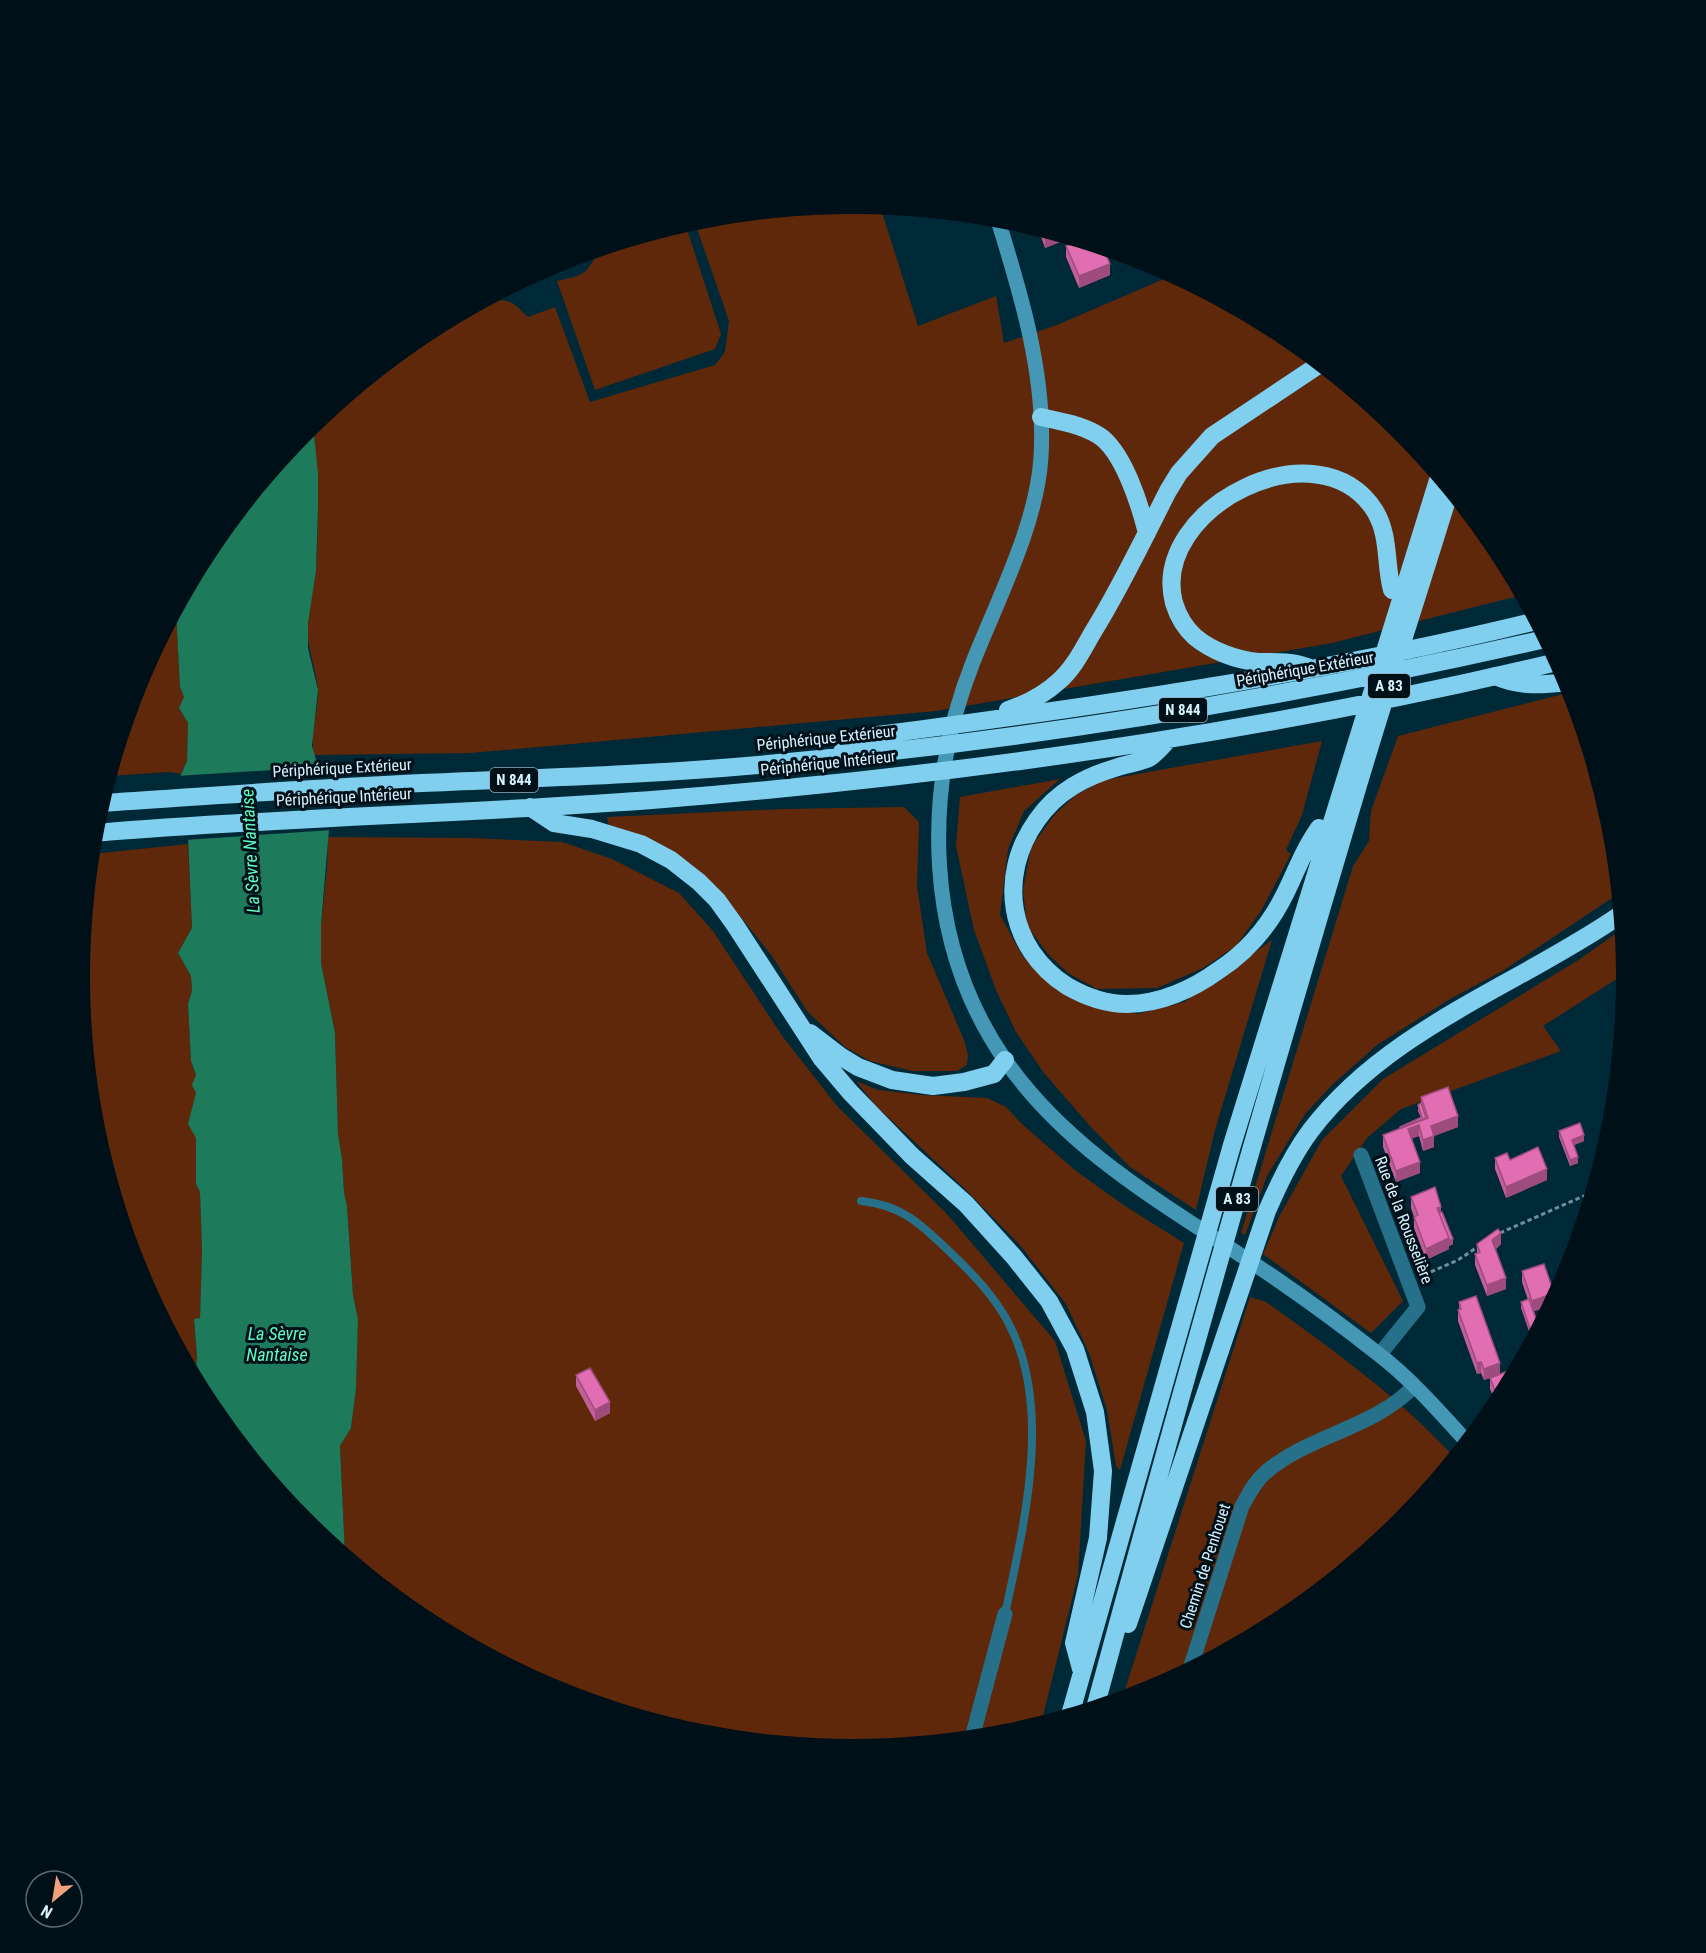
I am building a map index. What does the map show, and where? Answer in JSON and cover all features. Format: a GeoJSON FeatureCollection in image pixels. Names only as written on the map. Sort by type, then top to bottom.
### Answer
{"type":"FeatureCollection","features":[{"type":"Feature","properties":{"kind":"highway"},"geometry":{"type":"LineString","coordinates":[[991,721],[1007,710],[1026,704],[1040,696],[1059,681],[1075,662],[1106,612],[1179,472],[1212,436],[1313,368]]}},
{"type":"Feature","properties":{"kind":"highway"},"geometry":{"type":"LineString","coordinates":[[1041,417],[1099,435],[1110,446],[1119,459],[1131,486],[1147,533]]}},
{"type":"Feature","properties":{"kind":"highway"},"geometry":{"type":"LineString","coordinates":[[1314,670],[1295,663],[1254,661],[1219,652],[1192,635],[1182,622],[1176,610],[1172,588],[1174,564],[1183,542],[1202,518],[1243,490],[1279,476],[1301,473],[1334,478],[1365,499],[1380,522],[1388,564],[1387,572],[1400,594]]}},
{"type":"Feature","properties":{"kind":"highway"},"geometry":{"type":"LineString","coordinates":[[1232,1145],[1254,1052],[1319,828],[1400,594],[1430,477]]}},
{"type":"Feature","properties":{"kind":"highway","name":"A 83"},"geometry":{"type":"LineString","coordinates":[[1102,1681],[1352,782],[1400,594],[1436,485]]}},
{"type":"Feature","properties":{"kind":"highway","name":"A 83"},"geometry":{"type":"LineString","coordinates":[[1400,594],[1446,497]]}},
{"type":"Feature","properties":{"kind":"highway"},"geometry":{"type":"LineString","coordinates":[[832,758],[878,735],[991,721],[1314,670],[1461,640],[1529,623]]}},
{"type":"Feature","properties":{"kind":"highway","name":"Périphérique Extérieur"},"geometry":{"type":"LineString","coordinates":[[111,802],[421,783],[572,778],[832,758],[1045,731],[1242,701],[1343,683],[1538,641]]}},
{"type":"Feature","properties":{"kind":"highway","name":"Périphérique Intérieur"},"geometry":{"type":"LineString","coordinates":[[104,832],[261,821],[661,799],[987,765],[1169,740],[1414,694],[1548,664]]}},
{"type":"Feature","properties":{"kind":"highway"},"geometry":{"type":"LineString","coordinates":[[1496,676],[1511,683],[1532,686],[1557,683]]}},
{"type":"Feature","properties":{"kind":"highway"},"geometry":{"type":"LineString","coordinates":[[1169,740],[1149,758],[1104,771],[1069,788],[1046,808],[1029,832],[1019,852],[1013,883],[1014,906],[1020,930],[1026,943],[1041,963],[1075,991],[1114,1004],[1145,1003],[1182,991],[1220,970],[1242,952],[1266,925],[1286,892],[1306,845],[1319,828]]}},
{"type":"Feature","properties":{"kind":"highway","name":"A 83"},"geometry":{"type":"LineString","coordinates":[[1081,1671],[1232,1145],[1352,782]]}},
{"type":"Feature","properties":{"kind":"highway"},"geometry":{"type":"LineString","coordinates":[[530,807],[554,823],[592,829],[641,844],[671,860],[699,882],[717,900],[735,924],[822,1059],[850,1092],[912,1156],[966,1204],[1014,1257],[1049,1301],[1075,1349],[1095,1412],[1103,1471],[1098,1538],[1074,1643],[1081,1671],[1072,1707]]}},
{"type":"Feature","properties":{"kind":"highway"},"geometry":{"type":"LineString","coordinates":[[1097,1699],[1102,1681],[1113,1668],[1267,1211],[1286,1171],[1310,1131],[1355,1082],[1403,1044],[1613,919]]}},
{"type":"Feature","properties":{"kind":"highway"},"geometry":{"type":"LineString","coordinates":[[803,1029],[858,1067],[892,1080],[933,1086],[964,1082],[994,1074],[1005,1060]]}},
{"type":"Feature","properties":{"kind":"street"},"geometry":{"type":"LineString","coordinates":[[1000,228],[1021,301],[1038,385],[1041,458],[1029,517],[956,709],[945,753],[938,835],[942,891],[948,929],[965,988],[1005,1060],[1036,1100],[1072,1137],[1125,1178],[1277,1280],[1380,1354],[1461,1436]]}},
{"type":"Feature","properties":{"kind":"street","name":"Rue de la Rousselière"},"geometry":{"type":"LineString","coordinates":[[1361,1155],[1418,1307],[1380,1354]]}},
{"type":"Feature","properties":{"kind":"street","name":"Chemin de Penhouet"},"geometry":{"type":"LineString","coordinates":[[1193,1659],[1242,1506],[1251,1489],[1266,1472],[1293,1455],[1374,1415],[1407,1394],[1414,1386]]}},
{"type":"Feature","properties":{"kind":"street"},"geometry":{"type":"LineString","coordinates":[[974,1730],[1005,1614]]}},
{"type":"Feature","properties":{"kind":"lane"},"geometry":{"type":"LineString","coordinates":[[861,1201],[880,1203],[903,1212],[927,1230],[961,1262],[989,1293],[1009,1325],[1022,1355],[1031,1395],[1033,1427],[1030,1469],[1017,1557],[1005,1614]]}},
{"type":"Feature","properties":{"kind":"path"},"geometry":{"type":"LineString","coordinates":[[1494,1235],[1583,1197]]}},
{"type":"Feature","properties":{"kind":"path"},"geometry":{"type":"LineString","coordinates":[[1409,1282],[1458,1260],[1485,1242]]}},
{"type":"Feature","properties":{"kind":"shaded area"},"geometry":{"type":"Polygon","coordinates":[[[883,214],[918,326],[996,296],[1004,343],[1057,325],[1162,280],[1190,292],[1277,342],[1356,403],[1427,473],[1458,512],[1515,597],[1332,643],[936,711],[471,753],[314,755],[313,739],[318,692],[308,633],[318,533],[314,436],[389,371],[429,342],[499,301],[510,302],[528,317],[555,307],[590,402],[715,365],[725,352],[729,321],[697,230],[753,220],[803,215],[883,214]]]}},
{"type":"Feature","properties":{"kind":"shaded area"},"geometry":{"type":"Polygon","coordinates":[[[688,232],[721,334],[715,349],[595,390],[557,281],[579,275],[593,260],[608,254],[688,232]]]}},
{"type":"Feature","properties":{"kind":"shaded area"},"geometry":{"type":"Polygon","coordinates":[[[177,624],[180,687],[184,697],[179,708],[188,723],[187,761],[181,774],[169,772],[117,775],[130,731],[148,685],[177,624]]]}},
{"type":"Feature","properties":{"kind":"shaded area"},"geometry":{"type":"Polygon","coordinates":[[[1562,694],[1576,731],[1590,779],[1601,828],[1611,899],[1504,970],[1450,999],[1377,1045],[1333,1084],[1305,1114],[1267,1176],[1245,1235],[1241,1233],[1353,866],[1369,841],[1371,811],[1398,736],[1562,694]]]}},
{"type":"Feature","properties":{"kind":"shaded area"},"geometry":{"type":"Polygon","coordinates":[[[1322,741],[1302,815],[1286,850],[1291,854],[1261,911],[1236,946],[1203,968],[1157,988],[1097,989],[1068,973],[1048,954],[1027,926],[1023,890],[1031,847],[1055,814],[1076,795],[1104,780],[1322,741]]]}},
{"type":"Feature","properties":{"kind":"shaded area"},"geometry":{"type":"Polygon","coordinates":[[[1060,779],[1024,811],[1008,849],[1000,915],[1022,955],[1054,988],[1090,1006],[1138,1014],[1184,1002],[1272,940],[1215,1130],[1196,1210],[1130,1167],[1090,1126],[1044,1073],[1016,1032],[996,990],[974,930],[956,846],[960,797],[1060,779]]]}},
{"type":"Feature","properties":{"kind":"shaded area"},"geometry":{"type":"Polygon","coordinates":[[[904,807],[919,822],[917,886],[927,953],[964,1040],[968,1055],[967,1065],[957,1071],[912,1071],[870,1061],[845,1047],[807,1011],[772,956],[716,886],[609,826],[607,817],[783,809],[904,807]]]}},
{"type":"Feature","properties":{"kind":"shaded area"},"geometry":{"type":"Polygon","coordinates":[[[328,837],[471,838],[562,842],[612,859],[679,893],[713,931],[783,1037],[837,1106],[947,1214],[1055,1341],[1086,1441],[1078,1575],[1043,1716],[953,1733],[903,1738],[853,1739],[803,1738],[753,1733],[656,1714],[561,1681],[471,1637],[429,1611],[389,1582],[345,1545],[340,1446],[351,1428],[356,1389],[358,1319],[353,1295],[347,1206],[338,1134],[335,1033],[321,963],[321,925],[328,837]]]}},
{"type":"Feature","properties":{"kind":"shaded area"},"geometry":{"type":"Polygon","coordinates":[[[188,844],[192,928],[178,953],[191,976],[192,991],[188,1004],[191,1061],[196,1076],[197,1093],[188,1124],[196,1137],[196,1184],[200,1192],[202,1250],[200,1318],[194,1319],[196,1365],[169,1314],[130,1222],[105,1125],[97,1076],[90,976],[92,927],[101,853],[188,844]]]}},
{"type":"Feature","properties":{"kind":"shaded area"},"geometry":{"type":"Polygon","coordinates":[[[1614,934],[1616,979],[1543,1026],[1561,1051],[1401,1109],[1367,1138],[1341,1176],[1403,1301],[1371,1333],[1263,1254],[1280,1215],[1322,1140],[1383,1079],[1580,959],[1614,934]]]}},
{"type":"Feature","properties":{"kind":"shaded area"},"geometry":{"type":"Polygon","coordinates":[[[856,1081],[878,1090],[987,1098],[1006,1107],[1076,1171],[1125,1206],[1184,1243],[1120,1470],[1116,1466],[1107,1410],[1089,1353],[1066,1304],[1019,1244],[963,1187],[876,1106],[856,1081]]]}},
{"type":"Feature","properties":{"kind":"shaded area"},"geometry":{"type":"Polygon","coordinates":[[[1250,1297],[1266,1302],[1388,1394],[1449,1452],[1393,1516],[1317,1582],[1277,1611],[1234,1637],[1190,1661],[1125,1689],[1250,1297]]]}},
{"type":"Feature","properties":{"kind":"water","name":"La Sèvre Nantaise"},"geometry":{"type":"Polygon","coordinates":[[[314,436],[318,508],[316,571],[308,623],[308,648],[318,690],[312,746],[327,797],[329,829],[321,925],[321,963],[335,1033],[338,1134],[347,1206],[353,1295],[358,1319],[356,1389],[351,1428],[340,1446],[345,1545],[279,1480],[248,1441],[196,1365],[194,1319],[200,1318],[202,1250],[200,1192],[196,1184],[196,1138],[188,1124],[196,1093],[192,1085],[196,1075],[191,1061],[188,1004],[192,991],[191,976],[178,953],[192,928],[187,814],[174,791],[187,761],[188,723],[179,708],[184,697],[180,687],[177,624],[192,595],[248,512],[279,473],[314,436]]]}},
{"type":"Feature","properties":{"kind":"pier"},"geometry":{"type":"Polygon","coordinates":[[[321,767],[331,804],[332,830],[185,840],[184,815],[171,792],[177,776],[321,767]]]}},
{"type":"Feature","properties":{"kind":"building"},"geometry":{"type":"Polygon","coordinates":[[[1069,245],[1107,258],[1110,264],[1079,276],[1066,246],[1069,245]]]}},
{"type":"Feature","properties":{"kind":"building"},"geometry":{"type":"Polygon","coordinates":[[[1448,1087],[1458,1116],[1431,1126],[1434,1136],[1423,1140],[1419,1125],[1408,1129],[1420,1162],[1396,1171],[1383,1135],[1428,1118],[1421,1097],[1448,1087]]]}},
{"type":"Feature","properties":{"kind":"building"},"geometry":{"type":"Polygon","coordinates":[[[1421,1103],[1426,1118],[1400,1128],[1422,1117],[1418,1105],[1421,1103]]]}},
{"type":"Feature","properties":{"kind":"building"},"geometry":{"type":"Polygon","coordinates":[[[1580,1123],[1584,1135],[1572,1140],[1578,1157],[1570,1160],[1559,1131],[1580,1123]]]}},
{"type":"Feature","properties":{"kind":"building"},"geometry":{"type":"Polygon","coordinates":[[[1538,1147],[1547,1169],[1506,1187],[1495,1158],[1507,1153],[1510,1160],[1538,1147]]]}},
{"type":"Feature","properties":{"kind":"building"},"geometry":{"type":"Polygon","coordinates":[[[1435,1187],[1441,1207],[1437,1208],[1449,1238],[1426,1249],[1414,1217],[1418,1215],[1411,1197],[1435,1187]]]}},
{"type":"Feature","properties":{"kind":"building"},"geometry":{"type":"Polygon","coordinates":[[[1442,1212],[1453,1239],[1449,1241],[1439,1213],[1442,1212]]]}},
{"type":"Feature","properties":{"kind":"building"},"geometry":{"type":"Polygon","coordinates":[[[1498,1229],[1501,1233],[1492,1240],[1506,1278],[1487,1285],[1475,1254],[1480,1252],[1477,1244],[1498,1229]]]}},
{"type":"Feature","properties":{"kind":"building"},"geometry":{"type":"Polygon","coordinates":[[[1544,1264],[1551,1284],[1545,1296],[1532,1301],[1522,1271],[1544,1264]]]}},
{"type":"Feature","properties":{"kind":"building"},"geometry":{"type":"Polygon","coordinates":[[[1476,1296],[1500,1363],[1484,1369],[1481,1362],[1477,1363],[1458,1310],[1461,1309],[1459,1302],[1476,1296]]]}},
{"type":"Feature","properties":{"kind":"building"},"geometry":{"type":"Polygon","coordinates":[[[1529,1299],[1535,1317],[1530,1328],[1521,1302],[1529,1299]]]}},
{"type":"Feature","properties":{"kind":"building"},"geometry":{"type":"Polygon","coordinates":[[[590,1368],[610,1402],[595,1410],[576,1375],[590,1368]]]}},
{"type":"Feature","properties":{"kind":"building"},"geometry":{"type":"Polygon","coordinates":[[[1505,1372],[1494,1389],[1490,1378],[1505,1372]]]}}]}
